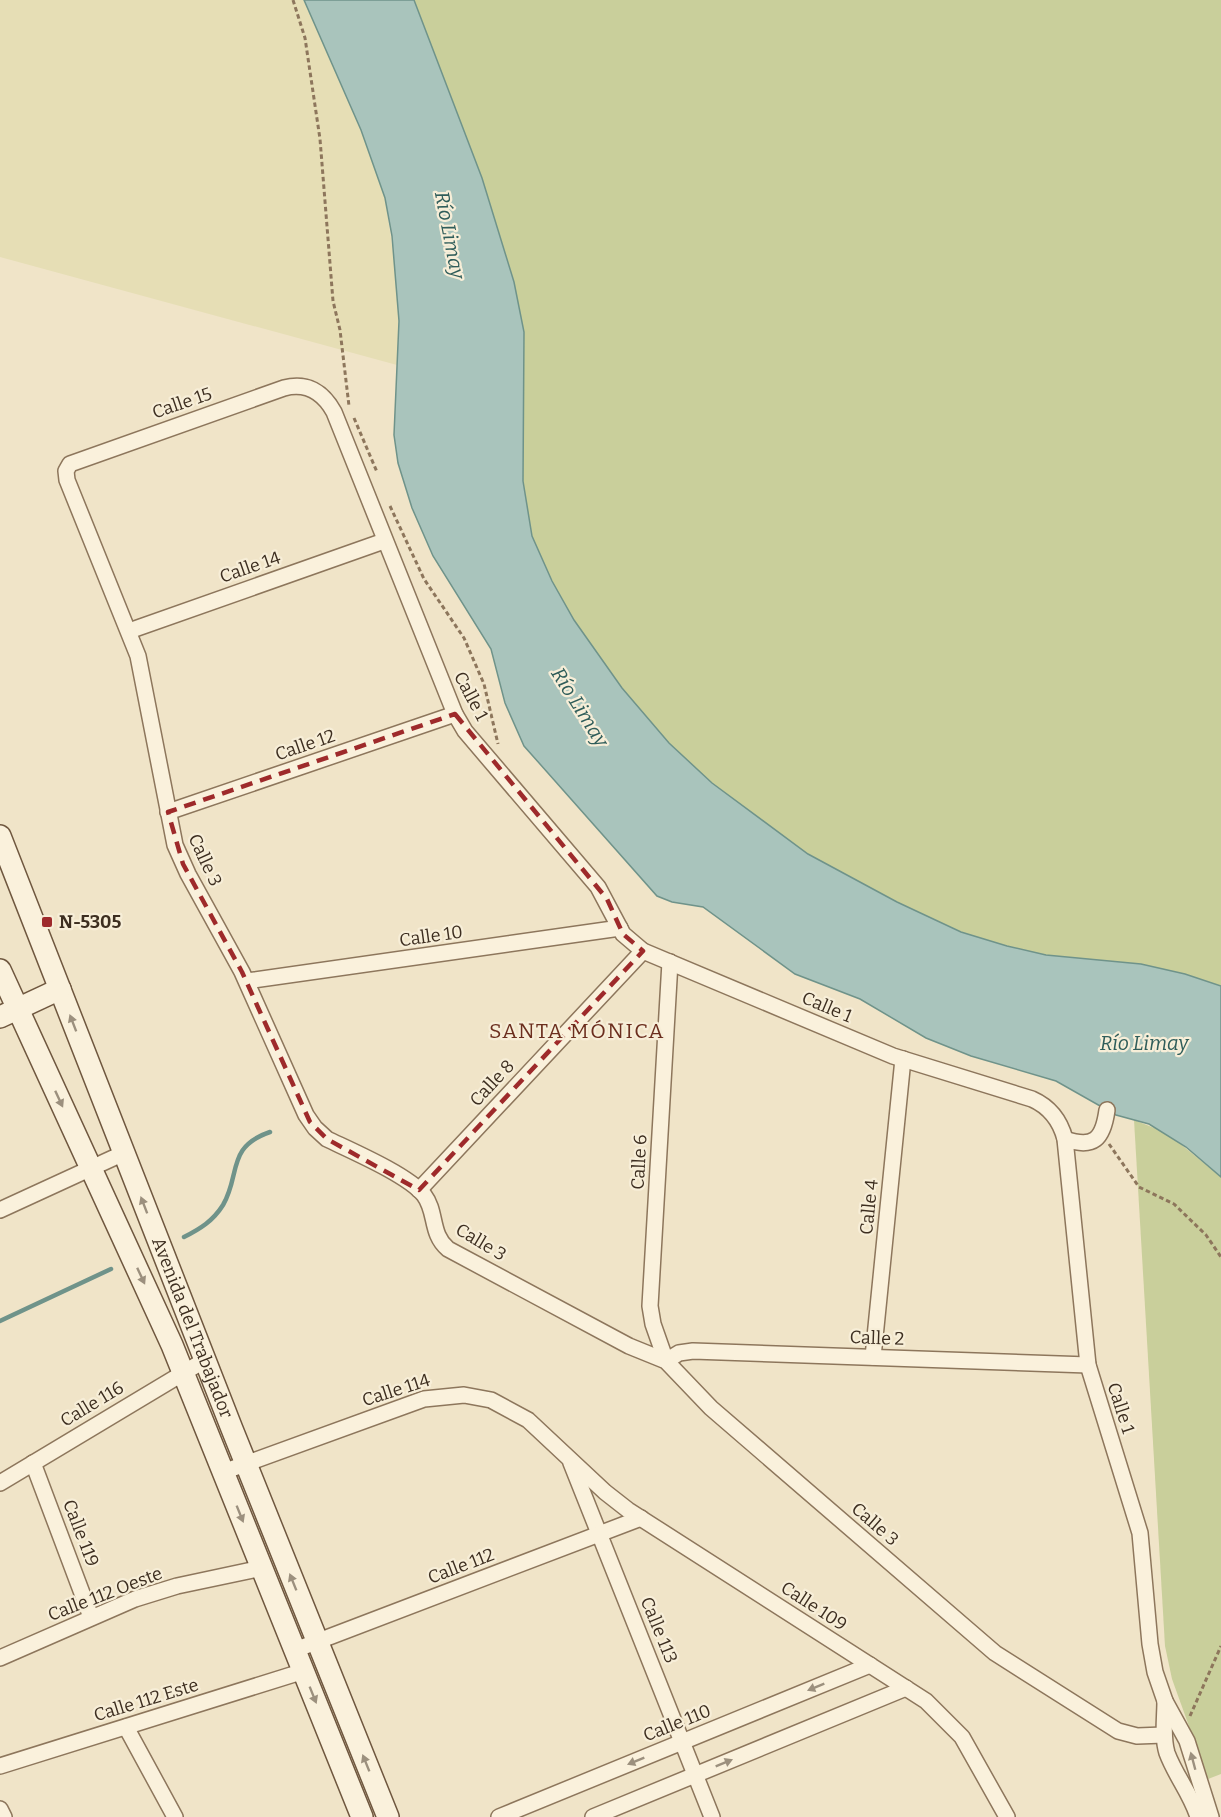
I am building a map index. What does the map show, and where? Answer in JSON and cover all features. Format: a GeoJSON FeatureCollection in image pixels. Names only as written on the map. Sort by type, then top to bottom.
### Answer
{"type":"FeatureCollection","features":[{"type":"Feature","properties":{"kind":"street","name":"Calle 15"},"geometry":{"type":"LineString","coordinates":[[67,467],[78,459],[284,388],[298,386],[312,389]]}},
{"type":"Feature","properties":{"kind":"street","name":"Calle 1"},"geometry":{"type":"LineString","coordinates":[[312,389],[325,398],[334,412],[455,714],[465,731],[598,886],[627,939],[643,951],[903,1059],[1039,1102],[1056,1117],[1065,1139],[1088,1365],[1140,1533],[1150,1644],[1155,1672],[1165,1701]]}},
{"type":"Feature","properties":{"kind":"street","name":"Calle 3"},"geometry":{"type":"LineString","coordinates":[[67,467],[67,480],[129,631],[141,669],[172,836],[183,864],[247,981],[306,1115],[315,1128],[327,1138],[419,1190],[430,1207],[437,1236],[448,1249],[629,1346],[666,1361],[711,1408],[995,1653],[1118,1731],[1146,1737],[1164,1735]]}},
{"type":"Feature","properties":{"kind":"street","name":"Calle 14"},"geometry":{"type":"LineString","coordinates":[[129,631],[384,541]]}},
{"type":"Feature","properties":{"kind":"street","name":"Calle 12"},"geometry":{"type":"LineString","coordinates":[[168,812],[455,714]]}},
{"type":"Feature","properties":{"kind":"street","name":"Avenida del Trabajador"},"geometry":{"type":"LineString","coordinates":[[0,836],[246,1464],[388,1817]]}},
{"type":"Feature","properties":{"kind":"street","name":"Calle 10"},"geometry":{"type":"LineString","coordinates":[[247,981],[620,928]]}},
{"type":"Feature","properties":{"kind":"street","name":"Calle 8"},"geometry":{"type":"LineString","coordinates":[[419,1190],[643,951]]}},
{"type":"Feature","properties":{"kind":"street","name":"Calle 6"},"geometry":{"type":"LineString","coordinates":[[666,1361],[655,1330],[650,1306],[670,962]]}},
{"type":"Feature","properties":{"kind":"street","name":"Avenida del Trabajador"},"geometry":{"type":"LineString","coordinates":[[0,970],[9,1013],[91,1168],[183,1372],[362,1817]]}},
{"type":"Feature","properties":{"kind":"street"},"geometry":{"type":"LineString","coordinates":[[9,1013],[60,989]]}},
{"type":"Feature","properties":{"kind":"street","name":"Calle 4"},"geometry":{"type":"LineString","coordinates":[[873,1357],[903,1059]]}},
{"type":"Feature","properties":{"kind":"street"},"geometry":{"type":"LineString","coordinates":[[1065,1139],[1088,1143],[1102,1133],[1107,1110]]}},
{"type":"Feature","properties":{"kind":"street"},"geometry":{"type":"LineString","coordinates":[[0,1210],[124,1153]]}},
{"type":"Feature","properties":{"kind":"street","name":"Calle 2"},"geometry":{"type":"LineString","coordinates":[[666,1361],[679,1353],[693,1351],[1088,1365]]}},
{"type":"Feature","properties":{"kind":"street","name":"Calle 116"},"geometry":{"type":"LineString","coordinates":[[0,1483],[205,1360]]}},
{"type":"Feature","properties":{"kind":"street","name":"Calle 114"},"geometry":{"type":"LineString","coordinates":[[223,1472],[424,1399],[450,1394],[478,1396],[510,1409],[540,1429],[569,1457]]}},
{"type":"Feature","properties":{"kind":"street","name":"Calle 109"},"geometry":{"type":"LineString","coordinates":[[569,1457],[604,1492],[641,1518],[926,1701],[954,1727],[1007,1817]]}},
{"type":"Feature","properties":{"kind":"street","name":"Calle 113"},"geometry":{"type":"LineString","coordinates":[[569,1457],[712,1817]]}},
{"type":"Feature","properties":{"kind":"street","name":"Calle 119"},"geometry":{"type":"LineString","coordinates":[[33,1462],[91,1617]]}},
{"type":"Feature","properties":{"kind":"street","name":"Calle 112"},"geometry":{"type":"LineString","coordinates":[[295,1650],[641,1518]]}},
{"type":"Feature","properties":{"kind":"street","name":"Calle 112 Oeste"},"geometry":{"type":"LineString","coordinates":[[0,1658],[91,1617],[156,1592],[262,1568]]}},
{"type":"Feature","properties":{"kind":"street","name":"Calle 110"},"geometry":{"type":"LineString","coordinates":[[499,1817],[870,1665]]}},
{"type":"Feature","properties":{"kind":"street","name":"Calle 112 Este"},"geometry":{"type":"LineString","coordinates":[[0,1766],[304,1671]]}},
{"type":"Feature","properties":{"kind":"street"},"geometry":{"type":"LineString","coordinates":[[593,1817],[906,1688]]}},
{"type":"Feature","properties":{"kind":"street"},"geometry":{"type":"LineString","coordinates":[[1165,1701],[1164,1735],[1167,1753],[1192,1798],[1198,1817]]}},
{"type":"Feature","properties":{"kind":"street"},"geometry":{"type":"LineString","coordinates":[[1165,1701],[1184,1735],[1211,1817]]}},
{"type":"Feature","properties":{"kind":"street"},"geometry":{"type":"LineString","coordinates":[[126,1727],[176,1817]]}},
{"type":"Feature","properties":{"kind":"street"},"geometry":{"type":"LineString","coordinates":[[0,1809],[4,1817]]}},
{"type":"Feature","properties":{"kind":"path"},"geometry":{"type":"LineString","coordinates":[[293,0],[305,38],[320,139],[333,300],[340,330],[349,406],[378,476]]}},
{"type":"Feature","properties":{"kind":"path"},"geometry":{"type":"LineString","coordinates":[[386,497],[424,579],[464,638],[484,684],[500,752]]}},
{"type":"Feature","properties":{"kind":"path"},"geometry":{"type":"LineString","coordinates":[[1102,1133],[1139,1187],[1174,1204],[1206,1235],[1221,1257]]}},
{"type":"Feature","properties":{"kind":"path"},"geometry":{"type":"LineString","coordinates":[[1184,1735],[1221,1646]]}},
{"type":"Feature","properties":{"kind":"highlighted area"},"geometry":{"type":"Polygon","coordinates":[[[455,714],[607,899],[623,934],[643,951],[419,1190],[327,1139],[310,1122],[242,972],[183,864],[168,812],[455,714]]]}},
{"type":"Feature","properties":{"kind":"shaded area"},"geometry":{"type":"Polygon","coordinates":[[[0,0],[304,0],[361,130],[385,198],[397,279],[399,321],[397,365],[0,257],[0,0]]]}},
{"type":"Feature","properties":{"kind":"green space"},"geometry":{"type":"Polygon","coordinates":[[[414,0],[1221,0],[1221,986],[1185,974],[1141,964],[1046,955],[1007,946],[961,932],[897,902],[808,854],[712,783],[669,743],[622,688],[574,620],[552,581],[532,536],[523,481],[524,332],[514,282],[482,178],[414,0]]]}},
{"type":"Feature","properties":{"kind":"green space"},"geometry":{"type":"Polygon","coordinates":[[[1134,1120],[1167,1133],[1221,1177],[1221,1774],[1208,1779],[1172,1679],[1165,1646],[1134,1120]]]}},
{"type":"Feature","properties":{"kind":"water","name":"Río Limay"},"geometry":{"type":"Polygon","coordinates":[[[304,0],[414,0],[482,178],[514,282],[524,332],[523,481],[532,536],[552,581],[574,620],[622,688],[669,743],[712,783],[808,854],[897,902],[961,932],[1007,946],[1046,955],[1141,964],[1185,974],[1221,986],[1221,1177],[1186,1147],[1149,1124],[1116,1115],[1056,1081],[971,1056],[926,1038],[860,999],[795,974],[703,907],[672,902],[657,896],[524,746],[505,703],[491,649],[433,556],[412,508],[398,463],[394,435],[399,321],[392,236],[385,198],[361,130],[304,0]]]}},
{"type":"Feature","properties":{"kind":"waterway"},"geometry":{"type":"LineString","coordinates":[[184,1237],[215,1216],[228,1194],[241,1154],[256,1138],[270,1132]]}},
{"type":"Feature","properties":{"kind":"waterway"},"geometry":{"type":"LineString","coordinates":[[0,1321],[111,1269]]}},
{"type":"Feature","properties":{"kind":"place","name":"N-5305"},"geometry":{"type":"Point","coordinates":[47,922]}},
{"type":"Feature","properties":{"kind":"district","name":"SANTA MÓNICA"},"geometry":{"type":"Point","coordinates":[577,1031]}}]}
